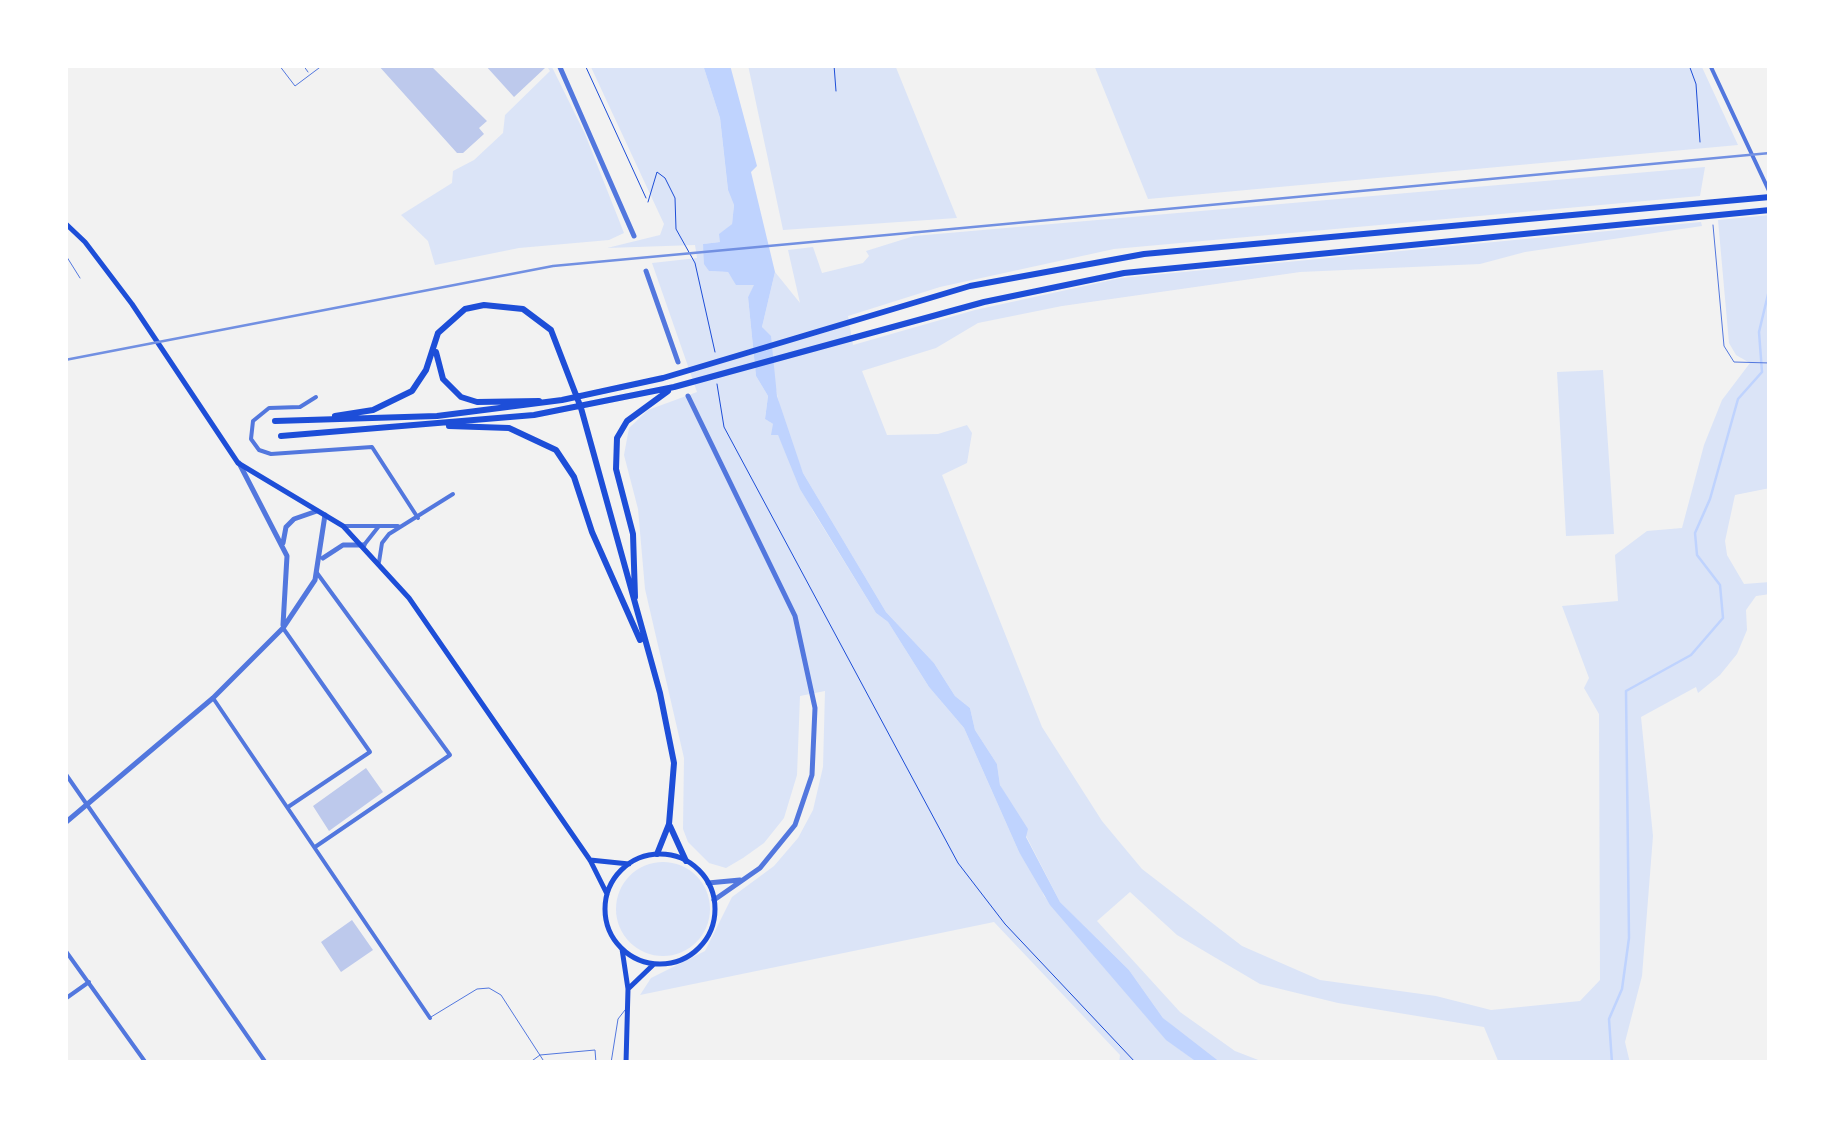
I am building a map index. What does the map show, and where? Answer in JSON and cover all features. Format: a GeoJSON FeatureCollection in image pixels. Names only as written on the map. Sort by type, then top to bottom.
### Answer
{"type":"FeatureCollection","features":[{"type":"Feature","properties":{"kind":"highway"},"geometry":{"type":"LineString","coordinates":[[275,422],[436,416],[562,400],[663,378],[970,286],[1144,254],[1770,195]]}},
{"type":"Feature","properties":{"kind":"highway"},"geometry":{"type":"LineString","coordinates":[[281,436],[534,416],[674,387],[984,302],[1124,273],[1770,210]]}},
{"type":"Feature","properties":{"kind":"highway"},"geometry":{"type":"LineString","coordinates":[[319,420],[396,402],[420,382],[438,333],[452,317],[484,305],[523,309],[550,330],[581,408],[660,693],[674,763],[669,824],[657,854]]}},
{"type":"Feature","properties":{"kind":"highway"},"geometry":{"type":"LineString","coordinates":[[435,346],[443,379],[461,397],[490,403],[562,400]]}},
{"type":"Feature","properties":{"kind":"highway"},"geometry":{"type":"LineString","coordinates":[[636,613],[634,534],[615,452],[627,420],[674,387]]}},
{"type":"Feature","properties":{"kind":"highway"},"geometry":{"type":"LineString","coordinates":[[416,426],[509,428],[556,450],[574,478],[660,693]]}},
{"type":"Feature","properties":{"kind":"highway"},"geometry":{"type":"LineString","coordinates":[[669,824],[686,861]]}},
{"type":"Feature","properties":{"kind":"main road"},"geometry":{"type":"LineString","coordinates":[[65,223],[96,255],[238,463],[343,526],[409,598],[590,860],[607,894],[607,925],[622,950],[628,990],[626,1063]]}},
{"type":"Feature","properties":{"kind":"main road"},"geometry":{"type":"LineString","coordinates":[[590,860],[629,864],[657,854],[686,861],[708,883],[714,900],[714,921],[696,950],[675,962],[654,964],[622,950]]}},
{"type":"Feature","properties":{"kind":"main road"},"geometry":{"type":"LineString","coordinates":[[607,894],[629,864]]}},
{"type":"Feature","properties":{"kind":"main road"},"geometry":{"type":"LineString","coordinates":[[628,990],[654,964]]}},
{"type":"Feature","properties":{"kind":"street"},"geometry":{"type":"LineString","coordinates":[[560,65],[634,236]]}},
{"type":"Feature","properties":{"kind":"street"},"geometry":{"type":"LineString","coordinates":[[1710,65],[1770,195]]}},
{"type":"Feature","properties":{"kind":"street"},"geometry":{"type":"LineString","coordinates":[[646,270],[678,362]]}},
{"type":"Feature","properties":{"kind":"street"},"geometry":{"type":"LineString","coordinates":[[688,396],[795,616],[815,708],[807,797],[776,852],[714,900]]}},
{"type":"Feature","properties":{"kind":"street"},"geometry":{"type":"LineString","coordinates":[[316,397],[300,406],[269,408],[252,421],[251,440],[259,450],[272,454],[372,447],[418,518]]}},
{"type":"Feature","properties":{"kind":"street"},"geometry":{"type":"LineString","coordinates":[[238,463],[283,546]]}},
{"type":"Feature","properties":{"kind":"street"},"geometry":{"type":"LineString","coordinates":[[343,526],[398,526],[454,494]]}},
{"type":"Feature","properties":{"kind":"street"},"geometry":{"type":"LineString","coordinates":[[288,807],[370,752],[283,628],[288,583],[283,546],[286,527],[318,511]]}},
{"type":"Feature","properties":{"kind":"street"},"geometry":{"type":"LineString","coordinates":[[65,823],[213,698],[283,628],[317,573],[325,515]]}},
{"type":"Feature","properties":{"kind":"street"},"geometry":{"type":"LineString","coordinates":[[321,560],[343,546],[364,545],[379,526]]}},
{"type":"Feature","properties":{"kind":"street"},"geometry":{"type":"LineString","coordinates":[[379,562],[382,543],[398,526]]}},
{"type":"Feature","properties":{"kind":"street"},"geometry":{"type":"LineString","coordinates":[[315,847],[450,755],[317,573]]}},
{"type":"Feature","properties":{"kind":"street"},"geometry":{"type":"LineString","coordinates":[[213,698],[430,1018]]}},
{"type":"Feature","properties":{"kind":"street"},"geometry":{"type":"LineString","coordinates":[[65,774],[266,1063]]}},
{"type":"Feature","properties":{"kind":"street"},"geometry":{"type":"LineString","coordinates":[[708,883],[743,880]]}},
{"type":"Feature","properties":{"kind":"street"},"geometry":{"type":"LineString","coordinates":[[65,950],[146,1063]]}},
{"type":"Feature","properties":{"kind":"street"},"geometry":{"type":"LineString","coordinates":[[65,999],[88,982]]}},
{"type":"Feature","properties":{"kind":"lane"},"geometry":{"type":"LineString","coordinates":[[279,65],[295,86],[323,65]]}},
{"type":"Feature","properties":{"kind":"lane"},"geometry":{"type":"LineString","coordinates":[[303,65],[310,74]]}},
{"type":"Feature","properties":{"kind":"lane"},"geometry":{"type":"LineString","coordinates":[[1713,225],[1724,346],[1734,362],[1770,363]]}},
{"type":"Feature","properties":{"kind":"lane"},"geometry":{"type":"LineString","coordinates":[[65,254],[80,278]]}},
{"type":"Feature","properties":{"kind":"lane"},"geometry":{"type":"LineString","coordinates":[[430,1018],[477,989],[489,988],[501,995],[545,1063]]}},
{"type":"Feature","properties":{"kind":"lane"},"geometry":{"type":"LineString","coordinates":[[611,1063],[618,1019],[627,1008]]}},
{"type":"Feature","properties":{"kind":"lane"},"geometry":{"type":"LineString","coordinates":[[530,1063],[540,1056],[595,1050],[596,1063]]}},
{"type":"Feature","properties":{"kind":"path"},"geometry":{"type":"LineString","coordinates":[[584,65],[648,202],[657,172],[665,178],[675,198],[676,229],[695,263],[716,360]]}},
{"type":"Feature","properties":{"kind":"path"},"geometry":{"type":"LineString","coordinates":[[834,65],[836,91]]}},
{"type":"Feature","properties":{"kind":"path"},"geometry":{"type":"LineString","coordinates":[[1690,65],[1696,84],[1700,142]]}},
{"type":"Feature","properties":{"kind":"path"},"geometry":{"type":"LineString","coordinates":[[717,377],[724,428],[958,863],[1005,924],[1136,1063]]}},
{"type":"Feature","properties":{"kind":"shaded area"},"geometry":{"type":"Polygon","coordinates":[[[546,65],[551,65],[585,134],[624,233],[609,240],[519,248],[435,265],[428,241],[401,215],[452,183],[453,171],[474,160],[503,133],[505,115],[550,71],[546,65]]]}},
{"type":"Feature","properties":{"kind":"shaded area"},"geometry":{"type":"Polygon","coordinates":[[[590,65],[703,65],[720,118],[728,190],[734,205],[732,224],[720,234],[720,242],[703,244],[709,271],[728,272],[737,285],[755,285],[748,297],[756,376],[768,396],[765,419],[773,424],[813,511],[876,613],[888,622],[929,687],[964,728],[1019,852],[1035,873],[1044,896],[1166,1039],[1198,1063],[1119,1063],[1120,1055],[994,922],[640,995],[651,978],[705,951],[732,897],[774,866],[798,838],[813,810],[823,767],[825,691],[800,696],[797,775],[784,818],[764,843],[743,858],[726,868],[709,863],[688,842],[683,829],[684,758],[645,589],[638,509],[624,455],[629,428],[648,410],[697,392],[652,263],[697,258],[695,245],[607,248],[660,235],[664,224],[590,65]]]}},
{"type":"Feature","properties":{"kind":"shaded area"},"geometry":{"type":"Polygon","coordinates":[[[748,65],[895,65],[957,218],[783,230],[748,65]]]}},
{"type":"Feature","properties":{"kind":"shaded area"},"geometry":{"type":"Polygon","coordinates":[[[1094,65],[1701,65],[1738,145],[1148,199],[1094,65]]]}},
{"type":"Feature","properties":{"kind":"shaded area"},"geometry":{"type":"Polygon","coordinates":[[[1705,167],[1700,196],[1114,249],[940,287],[848,316],[853,345],[975,310],[1121,278],[1701,222],[1702,226],[1525,252],[1480,264],[1300,272],[1062,306],[978,323],[936,348],[862,371],[887,435],[938,434],[967,425],[972,433],[967,463],[942,475],[1042,727],[1102,821],[1142,869],[1242,946],[1320,980],[1436,996],[1491,1010],[1580,1001],[1600,980],[1599,714],[1584,688],[1589,678],[1562,606],[1618,601],[1615,555],[1647,531],[1682,528],[1704,445],[1722,400],[1750,363],[1736,355],[1729,343],[1718,220],[1770,215],[1770,488],[1735,495],[1725,541],[1727,555],[1744,584],[1770,582],[1770,594],[1756,596],[1746,610],[1747,630],[1737,654],[1720,675],[1698,693],[1696,687],[1641,717],[1653,836],[1642,976],[1625,1042],[1630,1063],[1499,1063],[1484,1027],[1338,1003],[1260,984],[1177,935],[1130,892],[1097,921],[1180,1012],[1235,1051],[1266,1063],[1221,1063],[1203,1053],[1163,1018],[1129,970],[1060,902],[1000,785],[997,764],[975,730],[970,708],[955,696],[934,663],[886,612],[803,473],[785,430],[762,327],[775,272],[800,303],[788,250],[813,247],[822,273],[863,263],[869,256],[866,251],[914,236],[1705,167]]]}},
{"type":"Feature","properties":{"kind":"shaded area"},"geometry":{"type":"Polygon","coordinates":[[[1603,370],[1614,534],[1566,536],[1557,372],[1603,370]]]}},
{"type":"Feature","properties":{"kind":"shaded area"},"geometry":{"type":"Polygon","coordinates":[[[663,862],[681,866],[696,876],[706,891],[710,909],[706,927],[696,942],[681,952],[663,956],[645,952],[630,942],[620,927],[616,909],[620,891],[630,876],[645,866],[663,862]]]}},
{"type":"Feature","properties":{"kind":"water"},"geometry":{"type":"Polygon","coordinates":[[[703,65],[730,65],[757,166],[751,172],[775,272],[762,327],[771,336],[777,396],[803,473],[886,612],[934,663],[955,696],[970,708],[975,730],[997,764],[1000,785],[1028,829],[1026,837],[1060,902],[1129,970],[1163,1018],[1221,1063],[1198,1063],[1166,1040],[1050,905],[1019,852],[964,728],[929,687],[888,622],[876,613],[800,489],[778,435],[771,435],[773,424],[765,419],[768,396],[756,376],[748,297],[754,285],[736,285],[728,272],[709,271],[704,264],[703,244],[720,242],[719,234],[732,224],[734,205],[728,190],[720,118],[703,65]]]}},
{"type":"Feature","properties":{"kind":"building"},"geometry":{"type":"Polygon","coordinates":[[[378,65],[430,65],[487,121],[479,128],[484,134],[463,153],[457,153],[378,65]]]}},
{"type":"Feature","properties":{"kind":"building"},"geometry":{"type":"Polygon","coordinates":[[[485,65],[542,65],[545,68],[514,97],[485,65]]]}},
{"type":"Feature","properties":{"kind":"building"},"geometry":{"type":"Polygon","coordinates":[[[366,768],[383,792],[329,831],[313,806],[366,768]]]}},
{"type":"Feature","properties":{"kind":"building"},"geometry":{"type":"Polygon","coordinates":[[[352,920],[373,950],[341,972],[321,942],[352,920]]]}},
{"type":"Feature","properties":{"kind":"waterway"},"geometry":{"type":"LineString","coordinates":[[1612,1063],[1609,1019],[1622,989],[1629,938],[1626,691],[1691,655],[1723,618],[1720,585],[1697,555],[1695,533],[1710,499],[1738,399],[1762,372],[1759,332],[1770,286]]}},
{"type":"Feature","properties":{"kind":"railway"},"geometry":{"type":"LineString","coordinates":[[65,360],[553,266],[1770,153]]}}]}
